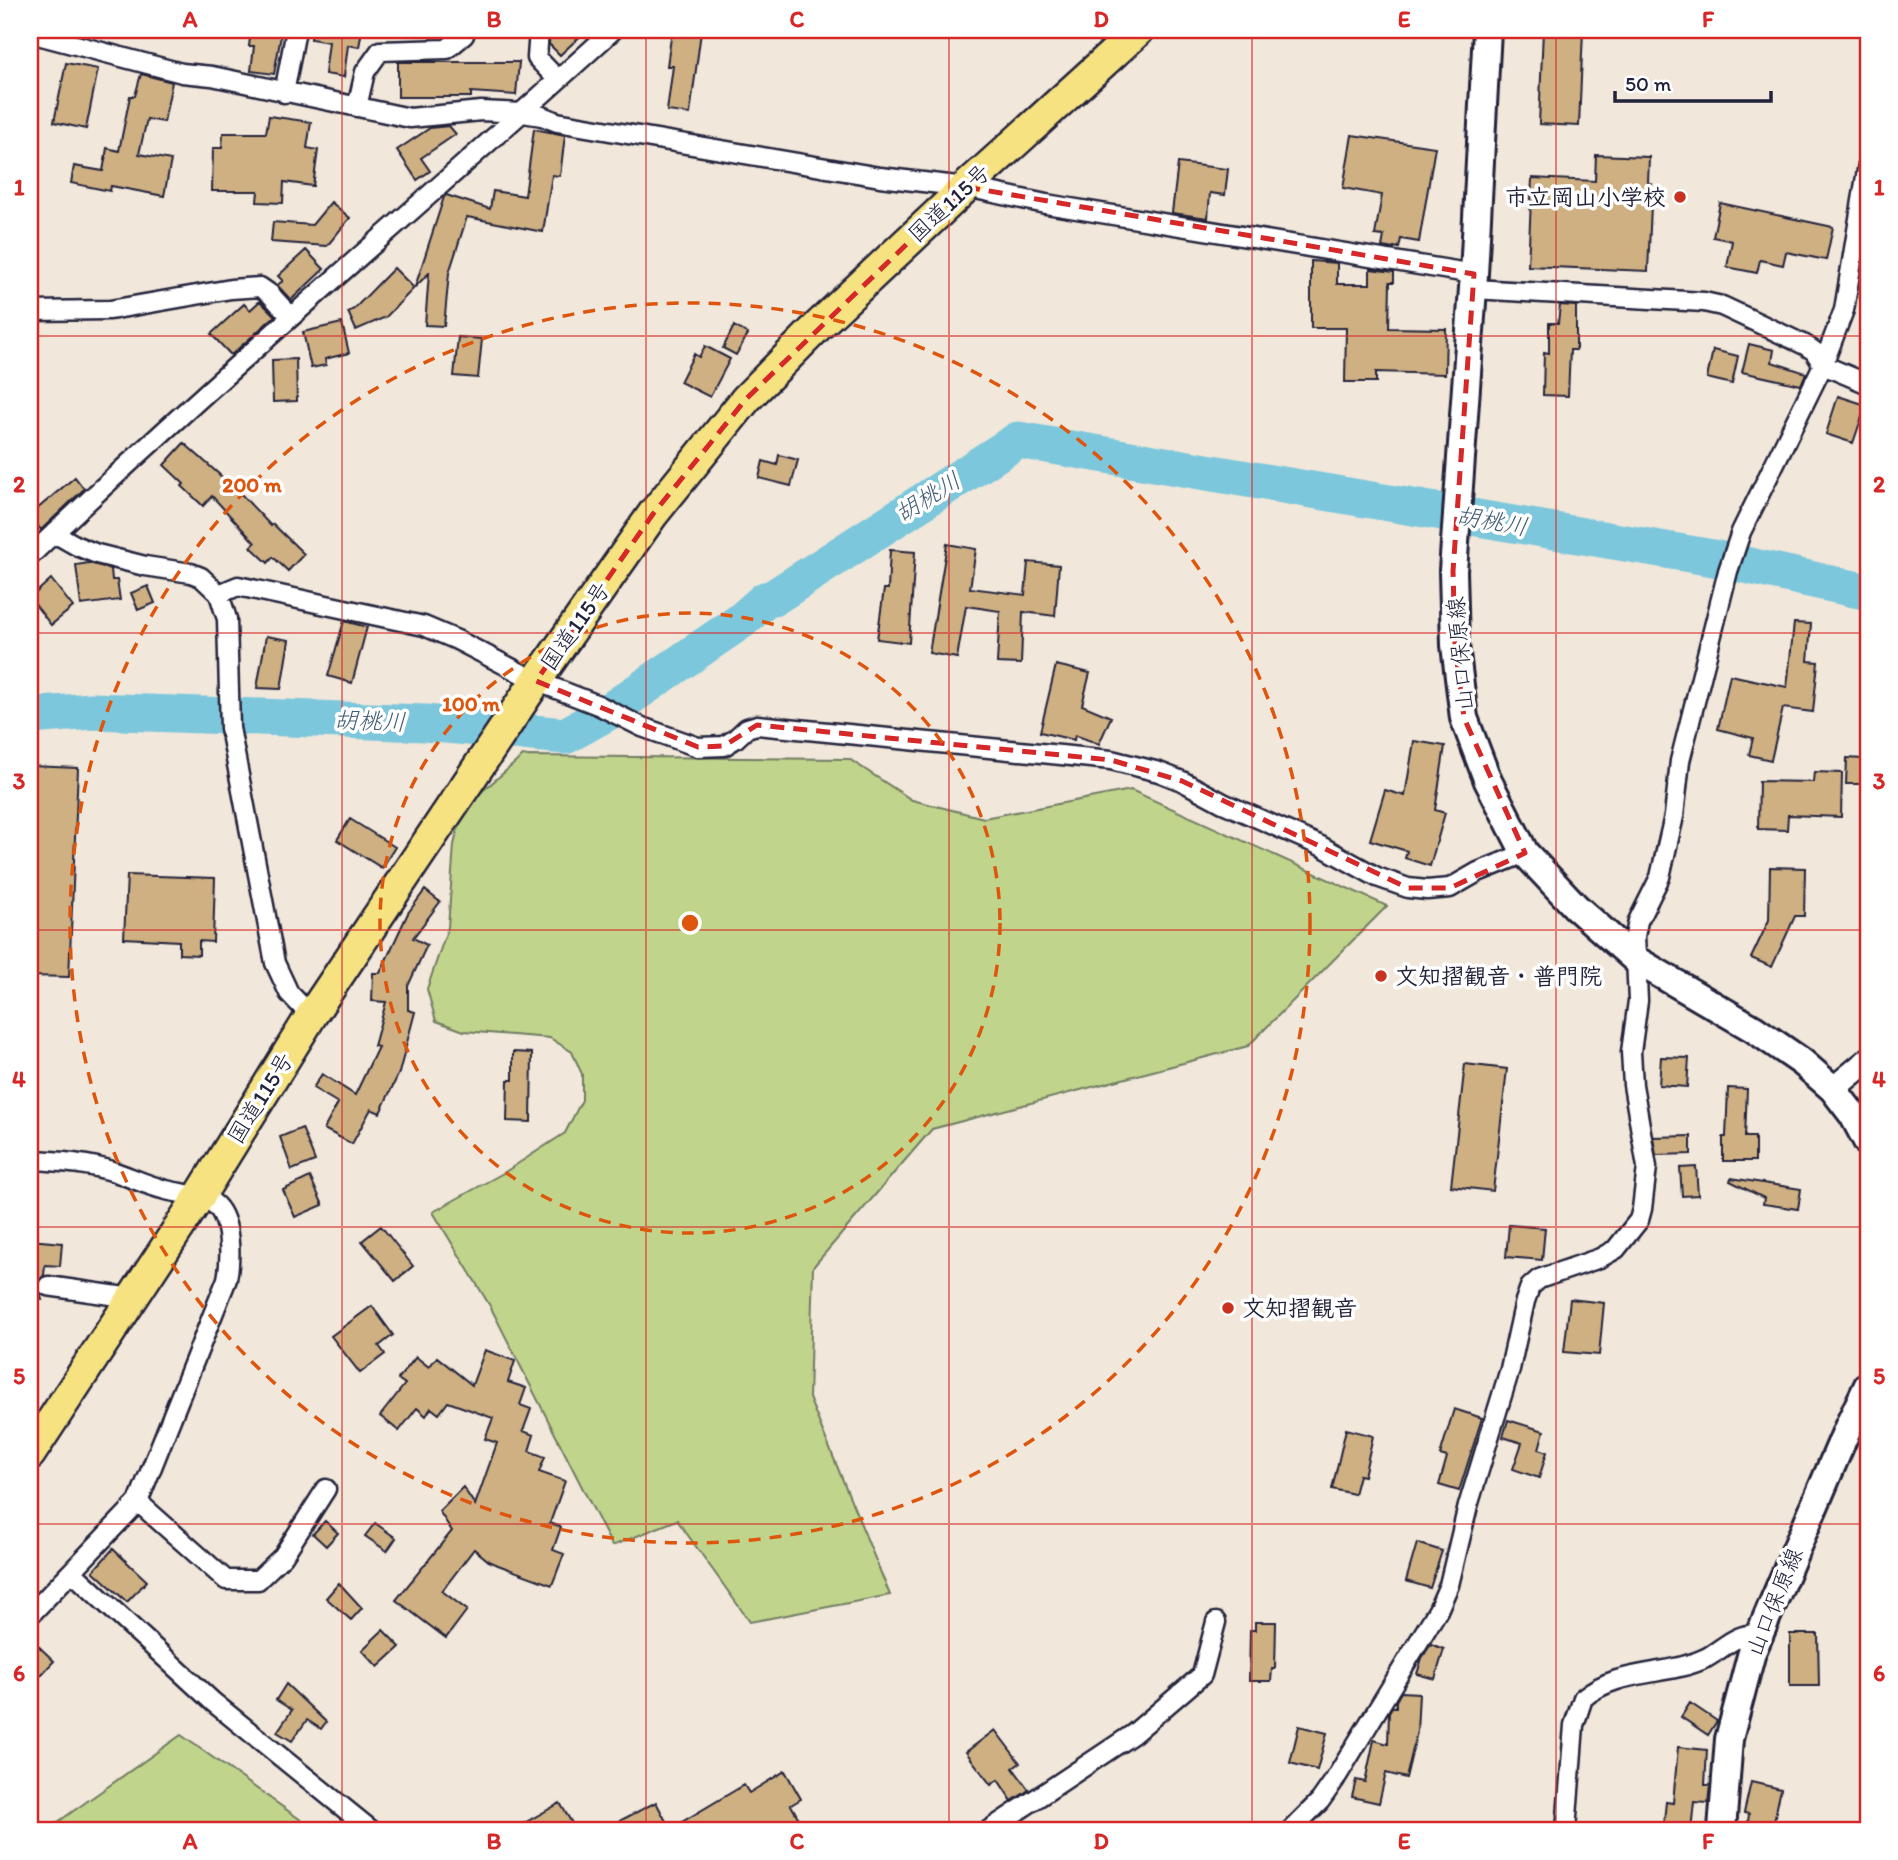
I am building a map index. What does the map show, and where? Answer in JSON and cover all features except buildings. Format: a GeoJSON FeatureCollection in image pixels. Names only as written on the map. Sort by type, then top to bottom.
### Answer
{"type":"FeatureCollection","features":[{"type":"Feature","properties":{"kind":"highway","name":"国道115号"},"geometry":{"type":"LineString","coordinates":[[30,1454],[199,1197],[311,1016],[536,681],[653,514],[747,399],[819,325],[1139,30]]}},
{"type":"Feature","properties":{"kind":"main road","name":"山口保原線"},"geometry":{"type":"LineString","coordinates":[[1487,30],[1474,281],[1454,571],[1455,645],[1464,718],[1488,782],[1525,853],[1576,907],[1636,960],[1754,1029],[1802,1062],[1833,1089],[1853,1115],[1868,1143]]}},
{"type":"Feature","properties":{"kind":"main road","name":"山口保原線"},"geometry":{"type":"LineString","coordinates":[[1722,1830],[1729,1739],[1752,1652],[1868,1385]]}},
{"type":"Feature","properties":{"kind":"street"},"geometry":{"type":"LineString","coordinates":[[284,93],[296,30]]}},
{"type":"Feature","properties":{"kind":"street"},"geometry":{"type":"LineString","coordinates":[[357,107],[365,72],[380,51],[447,49],[464,35],[464,30]]}},
{"type":"Feature","properties":{"kind":"street"},"geometry":{"type":"LineString","coordinates":[[539,30],[537,58],[558,80]]}},
{"type":"Feature","properties":{"kind":"street"},"geometry":{"type":"LineString","coordinates":[[31,552],[613,30]]}},
{"type":"Feature","properties":{"kind":"street"},"geometry":{"type":"LineString","coordinates":[[30,33],[182,73],[212,76],[284,93],[418,118],[481,111],[523,113],[557,122],[880,177],[966,187],[1046,204],[1474,281],[1704,302],[1722,306],[1805,345],[1814,351],[1824,365],[1868,384]]}},
{"type":"Feature","properties":{"kind":"street"},"geometry":{"type":"LineString","coordinates":[[1291,1830],[1320,1801],[1334,1782],[1438,1611],[1448,1585],[1468,1506],[1510,1369],[1530,1287],[1539,1279],[1600,1258],[1616,1249],[1639,1220],[1647,1167],[1633,1086],[1631,1052],[1638,1001],[1635,936],[1638,921],[1660,877],[1674,816],[1680,761],[1728,570],[1741,533],[1824,365],[1844,310],[1866,192],[1868,164]]}},
{"type":"Feature","properties":{"kind":"street"},"geometry":{"type":"LineString","coordinates":[[30,311],[110,310],[231,289],[260,287],[291,317]]}},
{"type":"Feature","properties":{"kind":"street"},"geometry":{"type":"LineString","coordinates":[[54,533],[97,554],[145,566],[191,573],[201,577],[219,594],[227,619],[230,728],[275,963],[289,993],[311,1016]]}},
{"type":"Feature","properties":{"kind":"street"},"geometry":{"type":"LineString","coordinates":[[219,594],[237,586],[424,626],[536,681],[598,705],[642,727],[698,747],[724,746],[747,728],[757,725],[1111,760],[1159,772],[1182,781],[1223,803],[1321,846],[1377,877],[1408,888],[1450,888],[1479,872],[1525,853]]}},
{"type":"Feature","properties":{"kind":"street"},"geometry":{"type":"LineString","coordinates":[[1833,1089],[1868,1060]]}},
{"type":"Feature","properties":{"kind":"street"},"geometry":{"type":"LineString","coordinates":[[30,1160],[113,1171],[215,1203],[222,1216],[230,1244],[227,1279],[138,1502],[30,1615]]}},
{"type":"Feature","properties":{"kind":"street"},"geometry":{"type":"LineString","coordinates":[[48,1286],[132,1298]]}},
{"type":"Feature","properties":{"kind":"street"},"geometry":{"type":"LineString","coordinates":[[138,1502],[226,1580],[258,1580],[283,1556],[326,1489]]}},
{"type":"Feature","properties":{"kind":"street"},"geometry":{"type":"LineString","coordinates":[[72,1572],[213,1702],[371,1830]]}},
{"type":"Feature","properties":{"kind":"street"},"geometry":{"type":"LineString","coordinates":[[989,1830],[1133,1734],[1202,1675],[1216,1622]]}},
{"type":"Feature","properties":{"kind":"street"},"geometry":{"type":"LineString","coordinates":[[1566,1830],[1574,1724],[1583,1698],[1609,1682],[1703,1659],[1732,1641],[1751,1633],[1759,1635]]}},
{"type":"Feature","properties":{"kind":"highlighted area"},"geometry":{"type":"Polygon","coordinates":[[[966,187],[1474,274],[1453,571],[1455,645],[1464,718],[1525,853],[1450,888],[1408,888],[1182,781],[1111,760],[757,725],[724,746],[698,747],[536,681],[653,514],[746,399],[966,187]]]}},
{"type":"Feature","properties":{"kind":"green space"},"geometry":{"type":"Polygon","coordinates":[[[523,756],[849,759],[912,800],[984,818],[1131,790],[1387,906],[1248,1046],[932,1129],[813,1267],[809,1398],[890,1595],[750,1622],[677,1520],[612,1546],[490,1306],[433,1212],[505,1172],[565,1133],[582,1100],[582,1074],[572,1052],[550,1038],[464,1031],[436,1021],[427,989],[448,927],[454,845],[463,808],[523,756]]]}},
{"type":"Feature","properties":{"kind":"green space"},"geometry":{"type":"Polygon","coordinates":[[[181,1735],[315,1830],[45,1830],[55,1824],[181,1735]]]}},
{"type":"Feature","properties":{"kind":"waterway","name":"胡桃川"},"geometry":{"type":"LineString","coordinates":[[30,716],[92,711],[425,723],[565,736],[608,712],[741,621],[765,600],[773,598],[1018,440],[1713,558],[1868,592]]}},
{"type":"Feature","properties":{"kind":"place","name":"市立岡山小学校"},"geometry":{"type":"Point","coordinates":[1680,197]}},
{"type":"Feature","properties":{"kind":"place","name":"文知摺観音・普門院"},"geometry":{"type":"Point","coordinates":[1381,976]}},
{"type":"Feature","properties":{"kind":"place","name":"文知摺観音"},"geometry":{"type":"Point","coordinates":[1228,1308]}}]}
